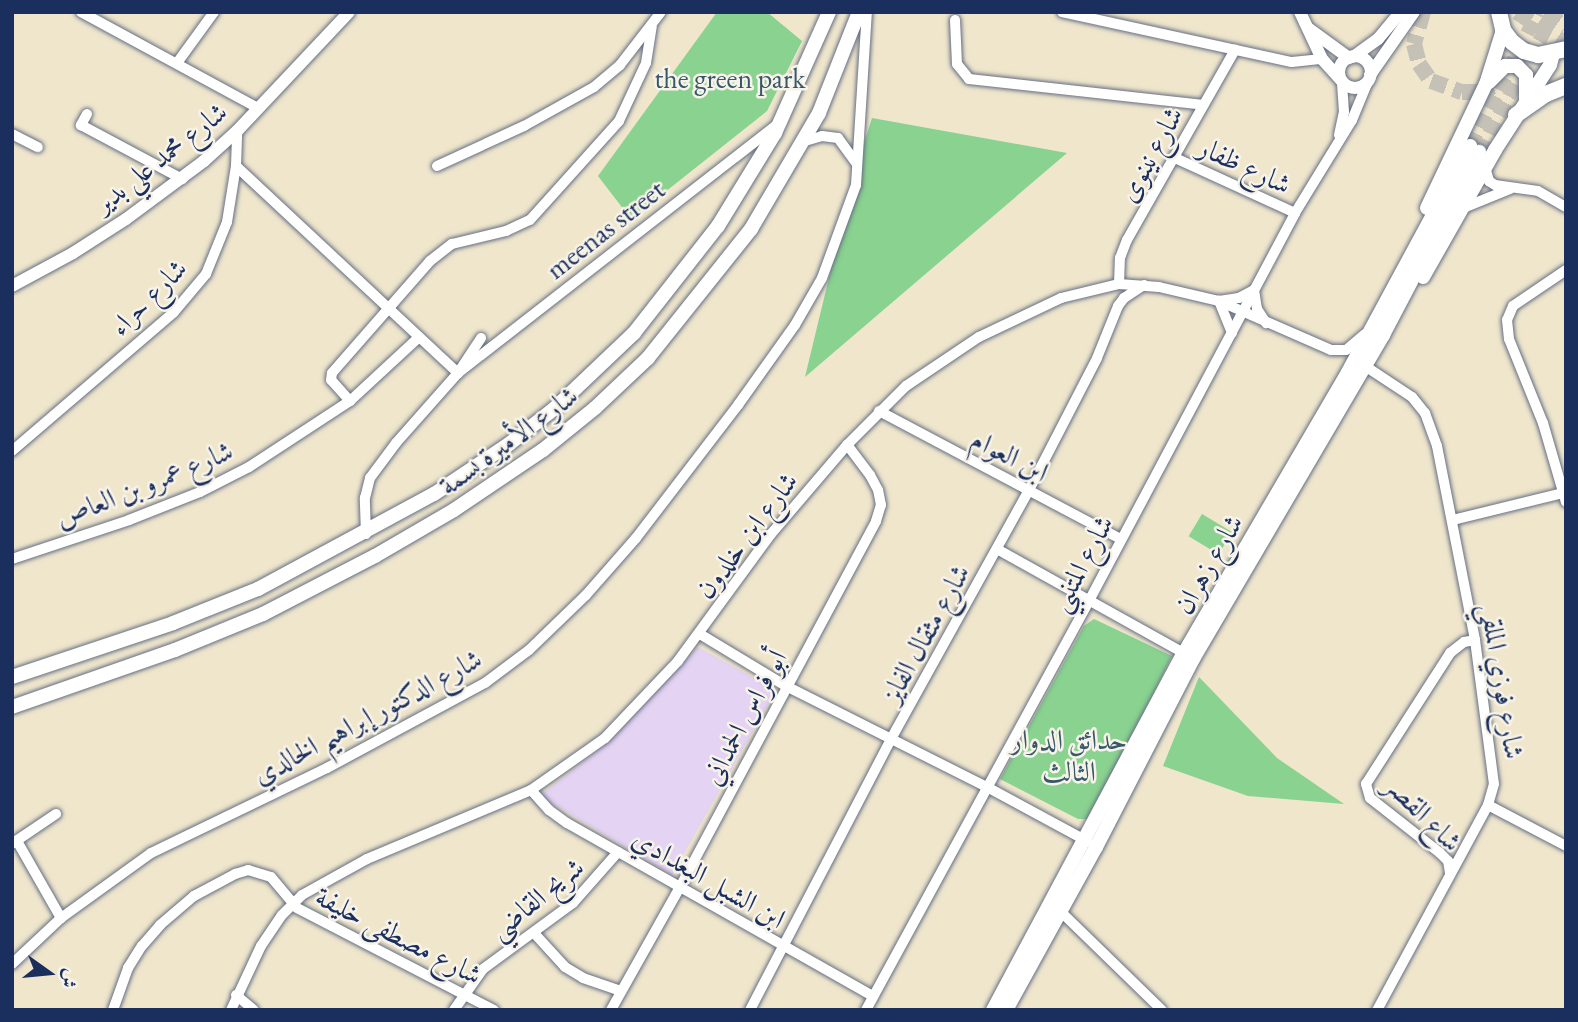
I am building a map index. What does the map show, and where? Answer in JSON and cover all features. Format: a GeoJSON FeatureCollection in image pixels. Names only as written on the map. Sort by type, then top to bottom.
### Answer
{"type":"FeatureCollection","features":[{"type":"Feature","properties":{"kind":"highway"},"geometry":{"type":"LineString","coordinates":[[1484,12],[1501,22],[1511,42],[1524,51],[1538,55],[1560,55]]}},
{"type":"Feature","properties":{"kind":"highway"},"geometry":{"type":"LineString","coordinates":[[1516,115],[1546,94],[1566,86]]}},
{"type":"Feature","properties":{"kind":"main road","name":"شارع الأميرة بسمة"},"geometry":{"type":"LineString","coordinates":[[12,677],[173,623],[258,589],[366,534],[434,494],[509,444],[567,398],[614,355],[706,243],[733,205],[780,122],[829,12]]}},
{"type":"Feature","properties":{"kind":"main road","name":"شارع الأميرة بسمة"},"geometry":{"type":"LineString","coordinates":[[12,707],[175,650],[263,614],[393,545],[534,457],[595,408],[648,358],[729,260],[770,201],[805,141],[833,82],[859,12]]}},
{"type":"Feature","properties":{"kind":"main road"},"geometry":{"type":"LineString","coordinates":[[1387,300],[1399,264],[1486,84],[1501,22]]}},
{"type":"Feature","properties":{"kind":"main road"},"geometry":{"type":"LineString","coordinates":[[1377,332],[1402,313],[1516,115],[1560,55]]}},
{"type":"Feature","properties":{"kind":"main road"},"geometry":{"type":"LineString","coordinates":[[1486,84],[1505,66],[1517,66],[1526,75],[1526,99]]}},
{"type":"Feature","properties":{"kind":"main road","name":"شارع زهران"},"geometry":{"type":"LineString","coordinates":[[993,1010],[1055,906],[1090,844],[1194,659],[1365,366],[1377,332],[1387,300],[1475,149],[1377,332],[1184,653],[1090,844]]}},
{"type":"Feature","properties":{"kind":"main road","name":"شارع زهران"},"geometry":{"type":"LineString","coordinates":[[1006,1010],[1055,906]]}},
{"type":"Feature","properties":{"kind":"street"},"geometry":{"type":"LineString","coordinates":[[81,12],[258,108]]}},
{"type":"Feature","properties":{"kind":"street"},"geometry":{"type":"LineString","coordinates":[[177,63],[214,12]]}},
{"type":"Feature","properties":{"kind":"street","name":"شارع محمد علي بدير"},"geometry":{"type":"LineString","coordinates":[[12,286],[74,253],[181,179],[237,131],[349,12]]}},
{"type":"Feature","properties":{"kind":"street"},"geometry":{"type":"LineString","coordinates":[[437,166],[534,121],[594,87],[620,65],[661,12]]}},
{"type":"Feature","properties":{"kind":"street","name":"شارع الدكتور إبراهيم الخالدي"},"geometry":{"type":"LineString","coordinates":[[12,964],[61,918],[151,853],[327,768],[464,696],[509,666],[553,627],[636,538],[795,325],[822,278],[854,194],[867,12]]}},
{"type":"Feature","properties":{"kind":"street"},"geometry":{"type":"LineString","coordinates":[[1062,12],[1292,62],[1322,59]]}},
{"type":"Feature","properties":{"kind":"street"},"geometry":{"type":"LineString","coordinates":[[1300,12],[1322,59],[1341,80],[1354,88],[1363,86],[1370,77],[1366,62],[1351,57],[1308,27]]}},
{"type":"Feature","properties":{"kind":"street"},"geometry":{"type":"LineString","coordinates":[[1341,80],[1340,66],[1378,38],[1401,12]]}},
{"type":"Feature","properties":{"kind":"street","name":"شارع المتنبي"},"geometry":{"type":"LineString","coordinates":[[866,1010],[1090,599],[1295,214],[1361,103],[1370,77],[1414,12]]}},
{"type":"Feature","properties":{"kind":"street"},"geometry":{"type":"LineString","coordinates":[[955,20],[957,64],[969,79],[1204,105]]}},
{"type":"Feature","properties":{"kind":"street"},"geometry":{"type":"LineString","coordinates":[[351,401],[331,380],[332,373],[446,247],[524,224],[536,215],[619,121],[646,63],[652,26]]}},
{"type":"Feature","properties":{"kind":"street","name":"شارع نينوى"},"geometry":{"type":"LineString","coordinates":[[1119,284],[1123,250],[1235,50]]}},
{"type":"Feature","properties":{"kind":"street","name":"شارع المتنبي"},"geometry":{"type":"LineString","coordinates":[[1338,139],[1344,112],[1341,80]]}},
{"type":"Feature","properties":{"kind":"street"},"geometry":{"type":"LineString","coordinates":[[87,114],[81,125],[181,179]]}},
{"type":"Feature","properties":{"kind":"street","name":"meenas street"},"geometry":{"type":"LineString","coordinates":[[458,373],[780,122]]}},
{"type":"Feature","properties":{"kind":"street","name":"شارع حراء"},"geometry":{"type":"LineString","coordinates":[[12,451],[191,294],[206,274],[221,240],[236,166],[237,131]]}},
{"type":"Feature","properties":{"kind":"street"},"geometry":{"type":"LineString","coordinates":[[12,134],[38,146]]}},
{"type":"Feature","properties":{"kind":"street"},"geometry":{"type":"LineString","coordinates":[[805,141],[822,136],[838,138],[857,164]]}},
{"type":"Feature","properties":{"kind":"street","name":"شارع ظفار"},"geometry":{"type":"LineString","coordinates":[[1175,158],[1295,214]]}},
{"type":"Feature","properties":{"kind":"street"},"geometry":{"type":"LineString","coordinates":[[236,166],[458,373]]}},
{"type":"Feature","properties":{"kind":"street"},"geometry":{"type":"LineString","coordinates":[[1485,167],[1490,183],[1511,189],[1538,191],[1566,206]]}},
{"type":"Feature","properties":{"kind":"street"},"geometry":{"type":"LineString","coordinates":[[1463,208],[1511,189]]}},
{"type":"Feature","properties":{"kind":"street"},"geometry":{"type":"LineString","coordinates":[[1453,520],[1564,498],[1543,423],[1509,339],[1507,320],[1514,306],[1566,270]]}},
{"type":"Feature","properties":{"kind":"street","name":"شارع ابن خلدون"},"geometry":{"type":"LineString","coordinates":[[230,1010],[261,946],[291,903],[326,879],[367,859],[531,790],[582,756],[621,724],[654,690],[700,634],[771,534],[879,411],[906,386],[1001,325],[1076,292],[1119,284],[1144,285],[1219,301],[1266,323],[1339,351],[1377,332]]}},
{"type":"Feature","properties":{"kind":"street","name":"شارع مثقال الفايز"},"geometry":{"type":"LineString","coordinates":[[750,1010],[891,739],[1029,490],[1097,358],[1121,301],[1144,285]]}},
{"type":"Feature","properties":{"kind":"street"},"geometry":{"type":"LineString","coordinates":[[1232,333],[1219,301],[1239,298],[1254,290],[1258,309],[1266,323]]}},
{"type":"Feature","properties":{"kind":"street","name":"شارع عمرو بن العاص"},"geometry":{"type":"LineString","coordinates":[[12,559],[106,529],[200,492],[249,467],[351,401],[419,337]]}},
{"type":"Feature","properties":{"kind":"street"},"geometry":{"type":"LineString","coordinates":[[366,534],[365,498],[370,478],[396,443],[458,373],[481,338]]}},
{"type":"Feature","properties":{"kind":"street","name":"شارع فوزي الملقي"},"geometry":{"type":"LineString","coordinates":[[1365,366],[1405,390],[1425,414],[1437,446],[1475,640],[1494,773],[1488,805],[1377,1010]]}},
{"type":"Feature","properties":{"kind":"street","name":"ابن العوام"},"geometry":{"type":"LineString","coordinates":[[879,411],[1121,539]]}},
{"type":"Feature","properties":{"kind":"street","name":"أبو فراس الحمداني"},"geometry":{"type":"LineString","coordinates":[[611,1010],[863,546],[881,505],[870,475],[847,445]]}},
{"type":"Feature","properties":{"kind":"street"},"geometry":{"type":"LineString","coordinates":[[997,549],[1184,653]]}},
{"type":"Feature","properties":{"kind":"street"},"geometry":{"type":"LineString","coordinates":[[700,634],[786,687],[987,786],[1090,844]]}},
{"type":"Feature","properties":{"kind":"street","name":"شاع القصر"},"geometry":{"type":"LineString","coordinates":[[1450,873],[1448,861],[1370,798],[1366,784],[1450,653],[1464,642],[1475,640]]}},
{"type":"Feature","properties":{"kind":"street","name":"ابن الشبل البغدادي"},"geometry":{"type":"LineString","coordinates":[[531,790],[559,817],[783,948],[873,996]]}},
{"type":"Feature","properties":{"kind":"street"},"geometry":{"type":"LineString","coordinates":[[1488,805],[1566,846]]}},
{"type":"Feature","properties":{"kind":"street"},"geometry":{"type":"LineString","coordinates":[[56,814],[14,842],[61,918]]}},
{"type":"Feature","properties":{"kind":"street","name":"شريح القاضي"},"geometry":{"type":"LineString","coordinates":[[454,1010],[483,969],[534,933],[588,889],[618,852]]}},
{"type":"Feature","properties":{"kind":"street","name":"شارع مصطفى خليفة"},"geometry":{"type":"LineString","coordinates":[[113,1010],[128,968],[142,946],[194,896],[248,870],[271,877],[291,903],[495,1010]]}},
{"type":"Feature","properties":{"kind":"street"},"geometry":{"type":"LineString","coordinates":[[1055,906],[1162,1010]]}},
{"type":"Feature","properties":{"kind":"street"},"geometry":{"type":"LineString","coordinates":[[534,933],[565,967],[590,981],[621,991]]}},
{"type":"Feature","properties":{"kind":"street"},"geometry":{"type":"LineString","coordinates":[[236,995],[254,1010]]}},
{"type":"Feature","properties":{"kind":"shaded area"},"geometry":{"type":"Polygon","coordinates":[[[698,647],[776,690],[672,875],[543,798],[543,793],[595,753],[698,647]]]}},
{"type":"Feature","properties":{"kind":"green space","name":"the green park"},"geometry":{"type":"Polygon","coordinates":[[[717,12],[767,12],[802,41],[767,111],[631,219],[598,176],[717,12]]]}},
{"type":"Feature","properties":{"kind":"green space"},"geometry":{"type":"Polygon","coordinates":[[[872,118],[1067,153],[805,377],[853,178],[872,118]]]}},
{"type":"Feature","properties":{"kind":"green space"},"geometry":{"type":"Polygon","coordinates":[[[1202,514],[1232,532],[1219,554],[1189,536],[1202,514]]]}},
{"type":"Feature","properties":{"kind":"green space","name":"حدائق الدوار الثالث"},"geometry":{"type":"Polygon","coordinates":[[[1094,619],[1172,656],[1093,819],[1078,819],[1000,779],[1084,626],[1094,619]]]}},
{"type":"Feature","properties":{"kind":"green space"},"geometry":{"type":"Polygon","coordinates":[[[1199,677],[1277,758],[1344,804],[1248,796],[1163,766],[1199,677]]]}},
{"type":"Feature","properties":{"kind":"tunnel"},"geometry":{"type":"LineString","coordinates":[[1423,12],[1414,44],[1419,64],[1431,81],[1462,92],[1478,92],[1494,86]]}},
{"type":"Feature","properties":{"kind":"tunnel"},"geometry":{"type":"LineString","coordinates":[[1517,12],[1566,44]]}},
{"type":"Feature","properties":{"kind":"tunnel"},"geometry":{"type":"LineString","coordinates":[[1470,146],[1538,12]]}},
{"type":"Feature","properties":{"kind":"tunnel"},"geometry":{"type":"LineString","coordinates":[[1546,12],[1566,27]]}},
{"type":"Feature","properties":{"kind":"tunnel"},"geometry":{"type":"LineString","coordinates":[[1479,152],[1555,12]]}}]}
